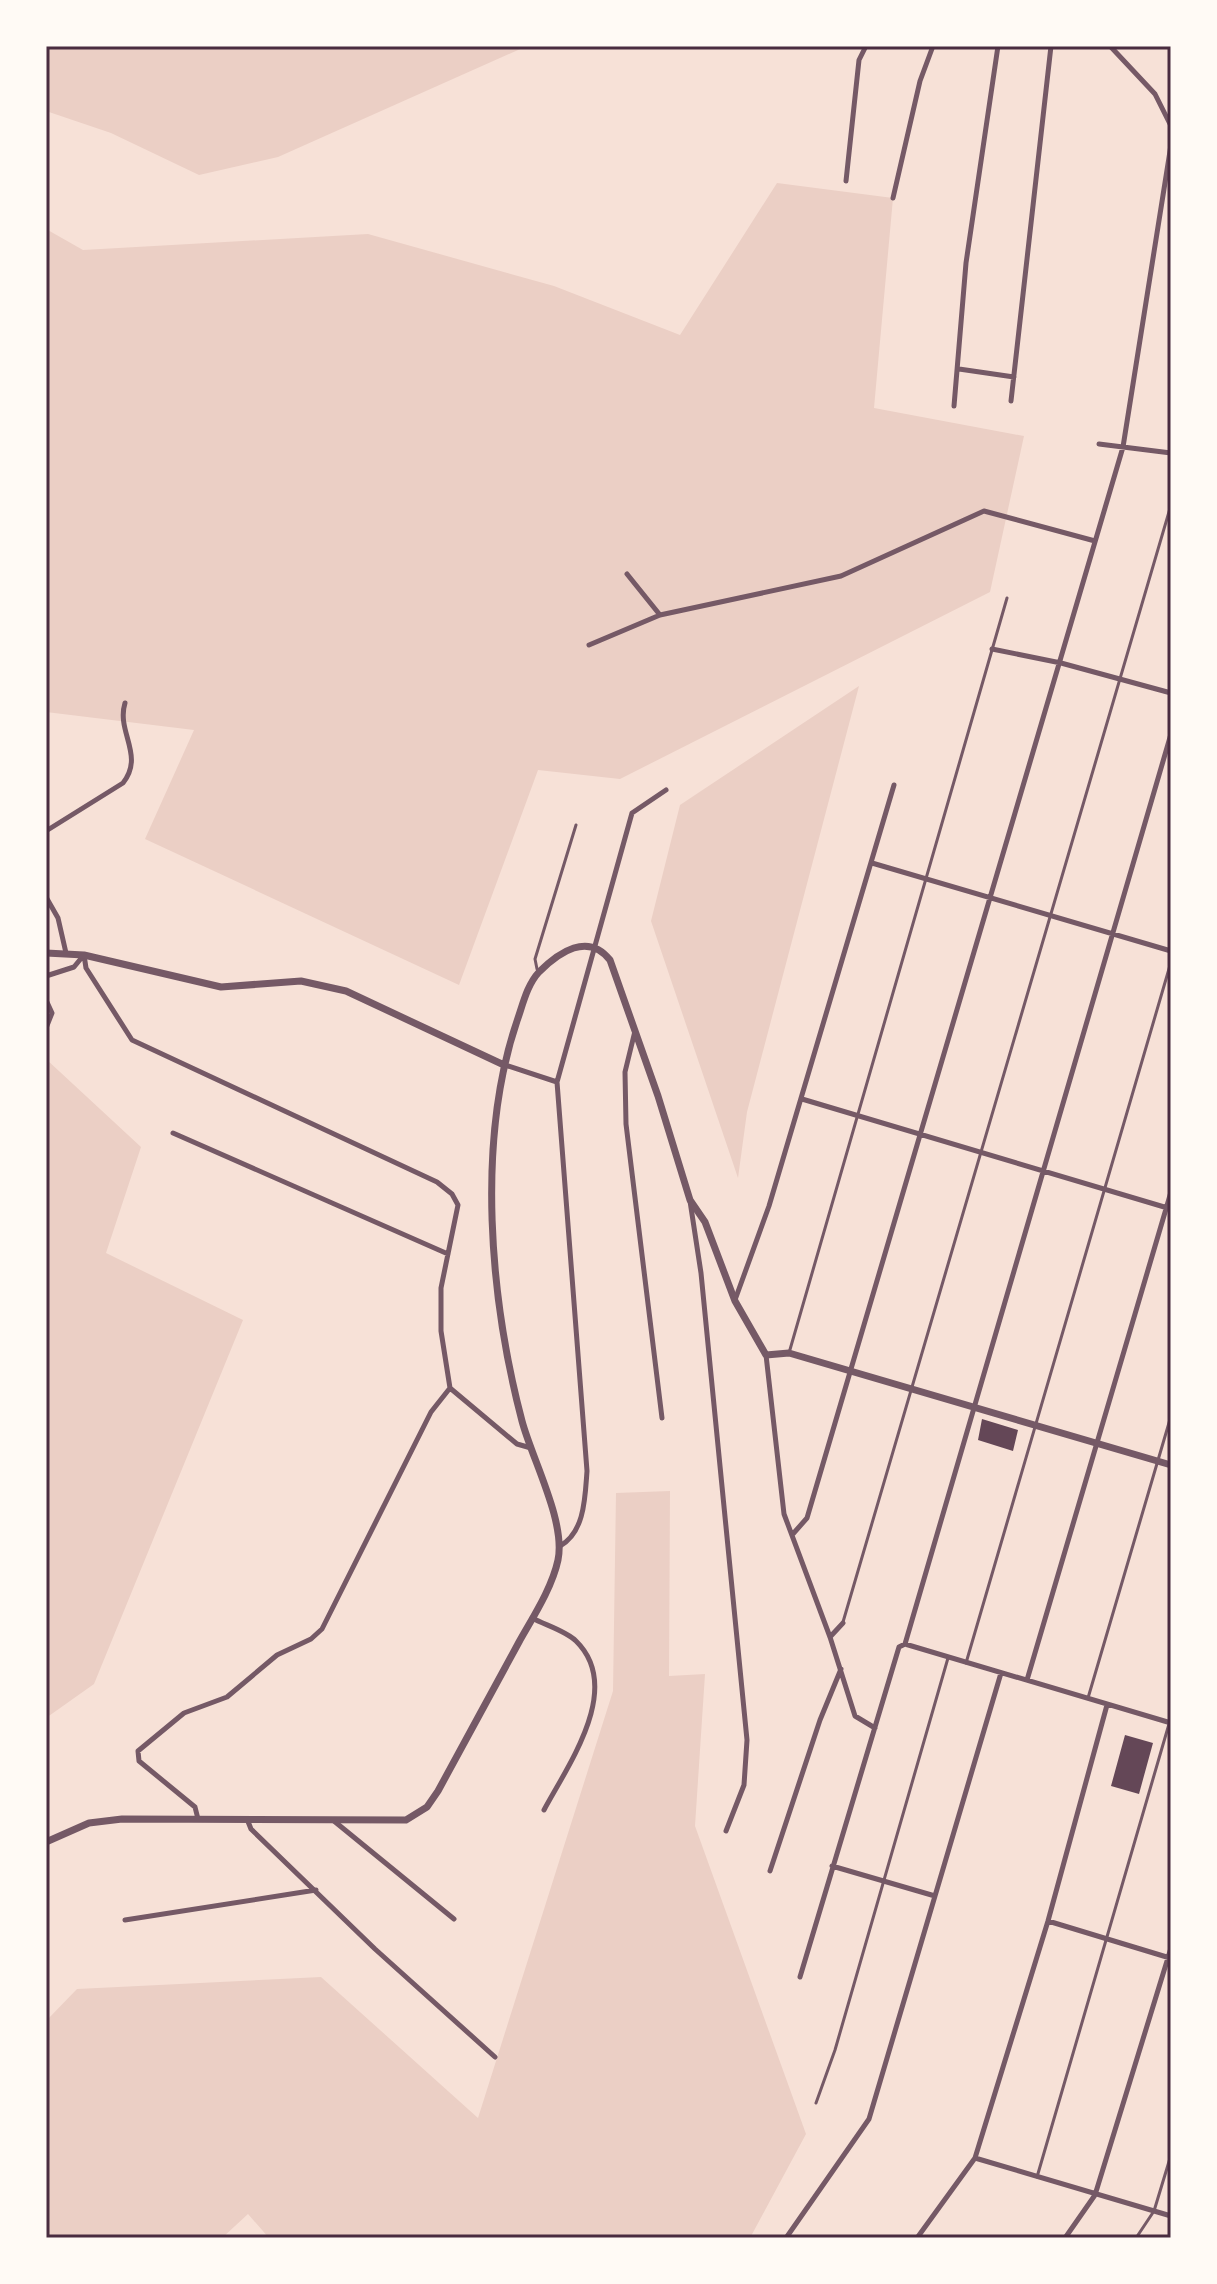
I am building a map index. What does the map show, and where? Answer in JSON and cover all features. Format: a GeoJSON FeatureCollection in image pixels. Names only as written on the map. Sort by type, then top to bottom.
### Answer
{"type":"FeatureCollection","features":[{"type":"Feature","properties":{"kind":"street"},"geometry":{"type":"LineString","coordinates":[[846,181],[859,60],[866,46]]}},
{"type":"Feature","properties":{"kind":"street"},"geometry":{"type":"LineString","coordinates":[[893,198],[920,81],[933,46]]}},
{"type":"Feature","properties":{"kind":"street"},"geometry":{"type":"LineString","coordinates":[[954,406],[966,263],[998,46]]}},
{"type":"Feature","properties":{"kind":"street"},"geometry":{"type":"LineString","coordinates":[[1011,401],[1051,46]]}},
{"type":"Feature","properties":{"kind":"street"},"geometry":{"type":"LineString","coordinates":[[1110,46],[1155,94],[1171,126]]}},
{"type":"Feature","properties":{"kind":"street"},"geometry":{"type":"LineString","coordinates":[[792,1535],[807,1518],[852,1371],[1123,447],[1171,145]]}},
{"type":"Feature","properties":{"kind":"street"},"geometry":{"type":"LineString","coordinates":[[959,369],[1014,377]]}},
{"type":"Feature","properties":{"kind":"street"},"geometry":{"type":"LineString","coordinates":[[1099,444],[1171,453]]}},
{"type":"Feature","properties":{"kind":"street"},"geometry":{"type":"LineString","coordinates":[[589,645],[660,615],[841,576],[984,511],[1095,541]]}},
{"type":"Feature","properties":{"kind":"street"},"geometry":{"type":"LineString","coordinates":[[627,574],[660,615]]}},
{"type":"Feature","properties":{"kind":"street"},"geometry":{"type":"LineString","coordinates":[[992,649],[1061,663],[1171,693]]}},
{"type":"Feature","properties":{"kind":"street"},"geometry":{"type":"LineString","coordinates":[[46,831],[123,783],[130,774],[133,754],[122,721],[125,703]]}},
{"type":"Feature","properties":{"kind":"street"},"geometry":{"type":"LineString","coordinates":[[800,1977],[975,1407],[1171,734]]}},
{"type":"Feature","properties":{"kind":"street"},"geometry":{"type":"LineString","coordinates":[[735,1301],[741,1292],[802,1099],[894,785]]}},
{"type":"Feature","properties":{"kind":"street"},"geometry":{"type":"LineString","coordinates":[[559,1547],[568,1541],[577,1528],[585,1503],[587,1471],[557,1082],[632,813],[666,790]]}},
{"type":"Feature","properties":{"kind":"street"},"geometry":{"type":"LineString","coordinates":[[872,863],[1171,951]]}},
{"type":"Feature","properties":{"kind":"street"},"geometry":{"type":"LineString","coordinates":[[46,897],[58,918],[66,953]]}},
{"type":"Feature","properties":{"kind":"street"},"geometry":{"type":"LineString","coordinates":[[46,1842],[89,1823],[122,1819],[406,1820],[427,1807],[532,1618],[554,1572],[559,1547],[506,1349],[493,1223],[491,1164],[504,1065],[526,993],[539,973],[564,951],[580,945],[595,947],[610,960],[636,1028],[690,1200],[701,1273],[747,1740],[744,1785],[726,1831]]}},
{"type":"Feature","properties":{"kind":"street"},"geometry":{"type":"LineString","coordinates":[[46,953],[84,955],[221,987],[301,981],[320,983],[346,991],[504,1065],[557,1082]]}},
{"type":"Feature","properties":{"kind":"street"},"geometry":{"type":"LineString","coordinates":[[46,976],[74,967],[84,955]]}},
{"type":"Feature","properties":{"kind":"street"},"geometry":{"type":"LineString","coordinates":[[84,955],[86,968],[132,1040],[437,1182],[458,1205],[441,1288],[441,1331],[450,1388],[517,1444],[531,1448]]}},
{"type":"Feature","properties":{"kind":"street"},"geometry":{"type":"LineString","coordinates":[[46,1000],[52,1013],[46,1028]]}},
{"type":"Feature","properties":{"kind":"street"},"geometry":{"type":"LineString","coordinates":[[636,1028],[625,1072],[626,1124],[662,1418]]}},
{"type":"Feature","properties":{"kind":"street"},"geometry":{"type":"LineString","coordinates":[[802,1099],[1169,1208]]}},
{"type":"Feature","properties":{"kind":"street"},"geometry":{"type":"LineString","coordinates":[[173,1133],[448,1254]]}},
{"type":"Feature","properties":{"kind":"street"},"geometry":{"type":"LineString","coordinates":[[1027,1680],[1095,1444],[1169,1208],[1171,1192]]}},
{"type":"Feature","properties":{"kind":"street"},"geometry":{"type":"LineString","coordinates":[[690,1200],[705,1222],[735,1301],[766,1355],[784,1514],[830,1637],[855,1716],[875,1728]]}},
{"type":"Feature","properties":{"kind":"street"},"geometry":{"type":"LineString","coordinates":[[766,1355],[789,1353],[1171,1465]]}},
{"type":"Feature","properties":{"kind":"street"},"geometry":{"type":"LineString","coordinates":[[198,1820],[195,1807],[139,1761],[138,1751],[184,1713],[227,1697],[277,1655],[311,1639],[322,1629],[431,1412],[450,1388]]}},
{"type":"Feature","properties":{"kind":"street"},"geometry":{"type":"LineString","coordinates":[[532,1618],[575,1640],[588,1659],[595,1689],[585,1734],[544,1810]]}},
{"type":"Feature","properties":{"kind":"street"},"geometry":{"type":"LineString","coordinates":[[830,1637],[843,1623]]}},
{"type":"Feature","properties":{"kind":"street"},"geometry":{"type":"LineString","coordinates":[[902,1646],[1171,1722]]}},
{"type":"Feature","properties":{"kind":"street"},"geometry":{"type":"LineString","coordinates":[[770,1871],[820,1720],[841,1669]]}},
{"type":"Feature","properties":{"kind":"street"},"geometry":{"type":"LineString","coordinates":[[786,2238],[869,2119],[1001,1673]]}},
{"type":"Feature","properties":{"kind":"street"},"geometry":{"type":"LineString","coordinates":[[917,2238],[975,2158],[1048,1921],[1107,1705]]}},
{"type":"Feature","properties":{"kind":"street"},"geometry":{"type":"LineString","coordinates":[[247,1819],[251,1829],[375,1949],[495,2057]]}},
{"type":"Feature","properties":{"kind":"street"},"geometry":{"type":"LineString","coordinates":[[334,1821],[454,1919]]}},
{"type":"Feature","properties":{"kind":"street"},"geometry":{"type":"LineString","coordinates":[[832,1866],[935,1896]]}},
{"type":"Feature","properties":{"kind":"street"},"geometry":{"type":"LineString","coordinates":[[125,1920],[316,1890]]}},
{"type":"Feature","properties":{"kind":"street"},"geometry":{"type":"LineString","coordinates":[[1048,1921],[1170,1958]]}},
{"type":"Feature","properties":{"kind":"street"},"geometry":{"type":"LineString","coordinates":[[1065,2238],[1095,2195],[1171,1948]]}},
{"type":"Feature","properties":{"kind":"street"},"geometry":{"type":"LineString","coordinates":[[975,2158],[1171,2216]]}},
{"type":"Feature","properties":{"kind":"lane"},"geometry":{"type":"LineString","coordinates":[[843,1623],[1171,505]]}},
{"type":"Feature","properties":{"kind":"lane"},"geometry":{"type":"LineString","coordinates":[[789,1353],[929,878],[1007,598]]}},
{"type":"Feature","properties":{"kind":"lane"},"geometry":{"type":"LineString","coordinates":[[539,973],[535,959],[576,825]]}},
{"type":"Feature","properties":{"kind":"lane"},"geometry":{"type":"LineString","coordinates":[[966,1663],[1171,962]]}},
{"type":"Feature","properties":{"kind":"lane"},"geometry":{"type":"LineString","coordinates":[[1088,1698],[1171,1416]]}},
{"type":"Feature","properties":{"kind":"lane"},"geometry":{"type":"LineString","coordinates":[[816,2103],[835,2050],[949,1657]]}},
{"type":"Feature","properties":{"kind":"lane"},"geometry":{"type":"LineString","coordinates":[[1037,2177],[1171,1722]]}},
{"type":"Feature","properties":{"kind":"lane"},"geometry":{"type":"LineString","coordinates":[[1136,2238],[1154,2211],[1171,2155]]}},
{"type":"Feature","properties":{"kind":"shaded area"},"geometry":{"type":"Polygon","coordinates":[[[46,46],[527,46],[278,157],[199,175],[111,133],[46,111],[46,46]]]}},
{"type":"Feature","properties":{"kind":"shaded area"},"geometry":{"type":"Polygon","coordinates":[[[777,183],[893,198],[874,408],[1024,436],[990,592],[620,779],[538,770],[459,985],[145,839],[194,730],[46,712],[46,229],[83,250],[368,234],[554,286],[680,335],[777,183]]]}},
{"type":"Feature","properties":{"kind":"shaded area"},"geometry":{"type":"Polygon","coordinates":[[[859,686],[747,1112],[738,1178],[651,921],[680,805],[859,686]]]}},
{"type":"Feature","properties":{"kind":"shaded area"},"geometry":{"type":"Polygon","coordinates":[[[46,1059],[141,1147],[106,1253],[243,1320],[94,1684],[46,1718],[46,1059]]]}},
{"type":"Feature","properties":{"kind":"shaded area"},"geometry":{"type":"Polygon","coordinates":[[[670,1491],[669,1676],[705,1674],[695,1826],[806,2134],[750,2238],[269,2238],[248,2214],[222,2238],[46,2238],[46,2021],[77,1989],[321,1977],[478,2118],[613,1691],[616,1493],[670,1491]]]}},
{"type":"Feature","properties":{"kind":"building"},"geometry":{"type":"Polygon","coordinates":[[[982,1419],[1018,1430],[1013,1451],[978,1440],[982,1419]]]}},
{"type":"Feature","properties":{"kind":"building"},"geometry":{"type":"Polygon","coordinates":[[[1125,1735],[1153,1743],[1139,1794],[1111,1786],[1125,1735]]]}}]}
